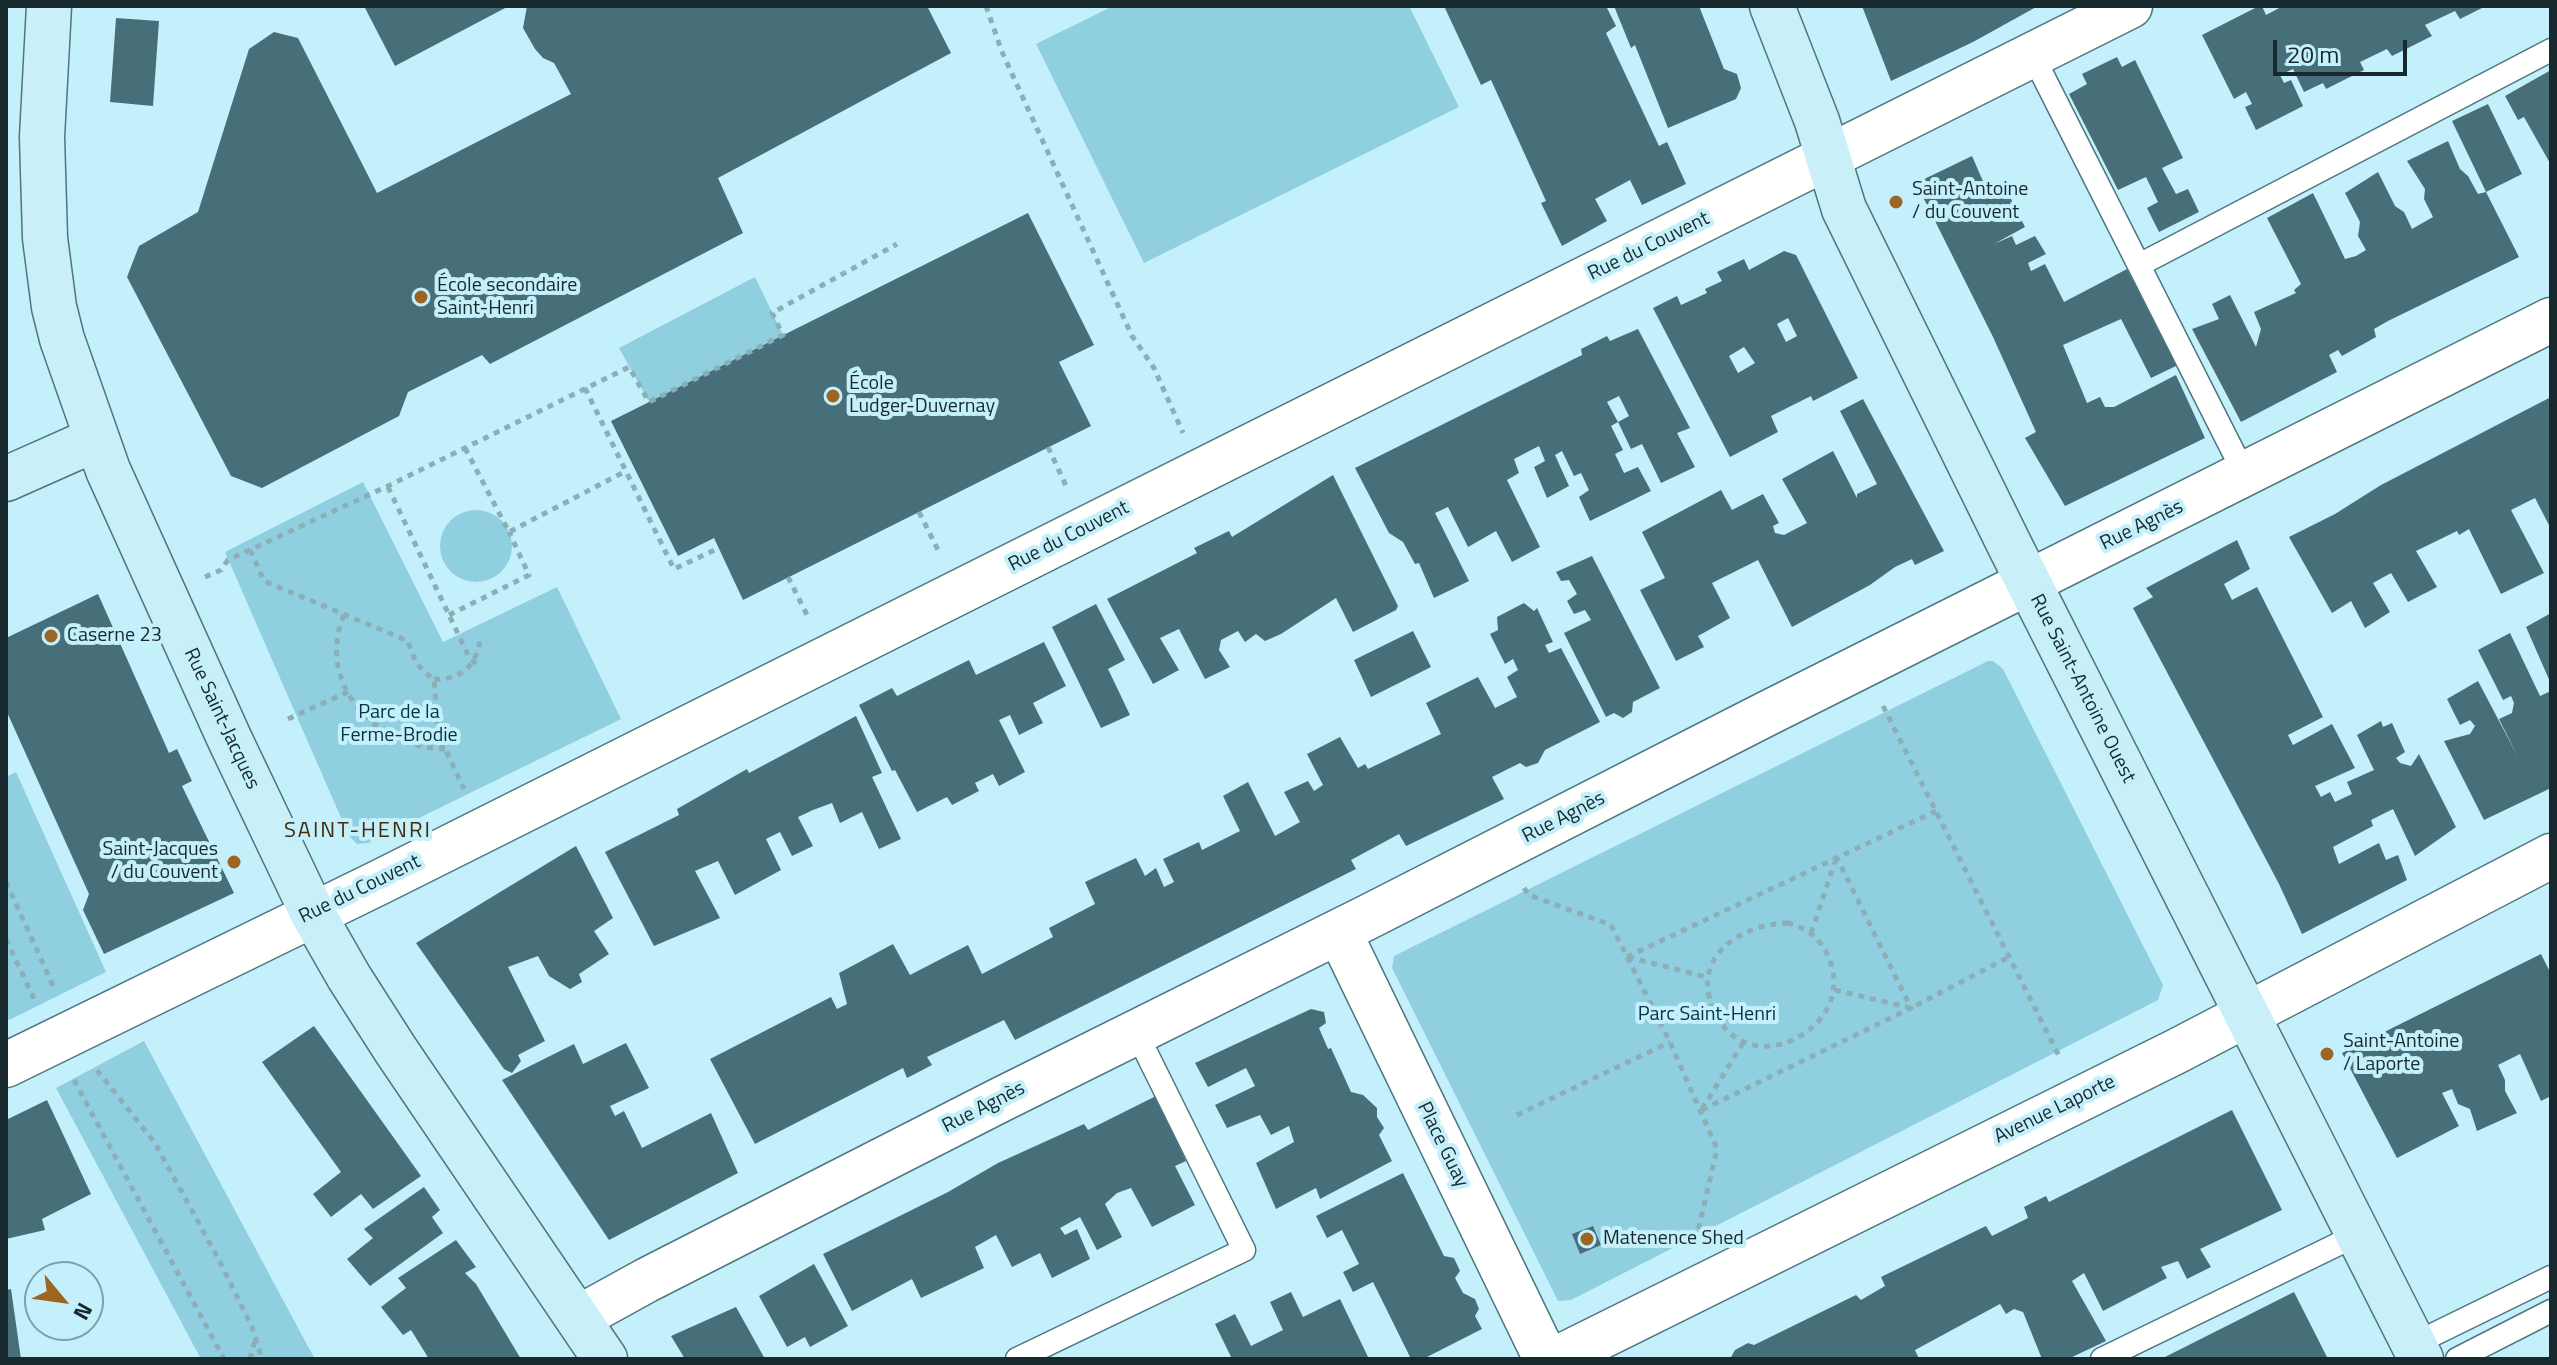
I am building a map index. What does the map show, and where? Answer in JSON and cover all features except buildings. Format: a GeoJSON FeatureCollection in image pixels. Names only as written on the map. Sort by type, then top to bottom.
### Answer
{"type":"FeatureCollection","features":[{"type":"Feature","properties":{"kind":"main road","name":"Rue Saint-Jacques"},"geometry":{"type":"LineString","coordinates":[[49,6],[42,137],[45,238],[54,307],[62,339],[96,439],[164,596],[313,914],[395,1049],[605,1359]]}},
{"type":"Feature","properties":{"kind":"main road","name":"Rue Saint-Antoine Ouest"},"geometry":{"type":"LineString","coordinates":[[1772,6],[1798,69],[1844,209],[2029,583],[2418,1352]]}},
{"type":"Feature","properties":{"kind":"main road"},"geometry":{"type":"LineString","coordinates":[[6,479],[96,439]]}},
{"type":"Feature","properties":{"kind":"street","name":"Rue du Couvent"},"geometry":{"type":"LineString","coordinates":[[6,1065],[2130,6]]}},
{"type":"Feature","properties":{"kind":"street","name":"Rue Agnès"},"geometry":{"type":"LineString","coordinates":[[578,1318],[1136,1032],[2551,320]]}},
{"type":"Feature","properties":{"kind":"street","name":"Avenue Laporte"},"geometry":{"type":"LineString","coordinates":[[1556,1359],[2248,1014],[2551,856]]}},
{"type":"Feature","properties":{"kind":"street","name":"Place Guay"},"geometry":{"type":"LineString","coordinates":[[1339,932],[1546,1359]]}},
{"type":"Feature","properties":{"kind":"lane"},"geometry":{"type":"LineString","coordinates":[[2139,265],[2551,50]]}},
{"type":"Feature","properties":{"kind":"lane"},"geometry":{"type":"LineString","coordinates":[[2033,56],[2245,475]]}},
{"type":"Feature","properties":{"kind":"lane"},"geometry":{"type":"LineString","coordinates":[[1017,1359],[1244,1250],[1136,1032]]}},
{"type":"Feature","properties":{"kind":"lane"},"geometry":{"type":"LineString","coordinates":[[2102,1359],[2359,1234]]}},
{"type":"Feature","properties":{"kind":"lane"},"geometry":{"type":"LineString","coordinates":[[2418,1352],[2551,1277]]}},
{"type":"Feature","properties":{"kind":"lane"},"geometry":{"type":"LineString","coordinates":[[2457,1359],[2551,1311]]}},
{"type":"Feature","properties":{"kind":"path"},"geometry":{"type":"LineString","coordinates":[[986,6],[1002,52],[1132,336],[1154,368],[1187,443]]}},
{"type":"Feature","properties":{"kind":"path"},"geometry":{"type":"LineString","coordinates":[[200,579],[221,570],[228,560],[388,486],[629,367],[649,402],[783,335],[772,313],[897,244]]}},
{"type":"Feature","properties":{"kind":"path"},"geometry":{"type":"LineString","coordinates":[[585,388],[674,569],[719,548]]}},
{"type":"Feature","properties":{"kind":"path"},"geometry":{"type":"LineString","coordinates":[[1048,447],[1072,499]]}},
{"type":"Feature","properties":{"kind":"path"},"geometry":{"type":"LineString","coordinates":[[449,615],[529,575],[465,448]]}},
{"type":"Feature","properties":{"kind":"path"},"geometry":{"type":"LineString","coordinates":[[509,532],[626,471]]}},
{"type":"Feature","properties":{"kind":"path"},"geometry":{"type":"LineString","coordinates":[[388,486],[449,615],[473,662],[479,667]]}},
{"type":"Feature","properties":{"kind":"path"},"geometry":{"type":"LineString","coordinates":[[919,512],[944,563]]}},
{"type":"Feature","properties":{"kind":"path"},"geometry":{"type":"LineString","coordinates":[[250,550],[264,581],[408,641],[420,667],[434,679],[438,734],[466,794]]}},
{"type":"Feature","properties":{"kind":"path"},"geometry":{"type":"LineString","coordinates":[[788,577],[813,629]]}},
{"type":"Feature","properties":{"kind":"path"},"geometry":{"type":"LineString","coordinates":[[344,615],[337,637],[339,668],[348,692],[362,713],[389,735],[418,748],[445,749]]}},
{"type":"Feature","properties":{"kind":"path"},"geometry":{"type":"LineString","coordinates":[[434,679],[456,677],[473,662],[480,638]]}},
{"type":"Feature","properties":{"kind":"path"},"geometry":{"type":"LineString","coordinates":[[288,719],[348,692]]}},
{"type":"Feature","properties":{"kind":"path"},"geometry":{"type":"LineString","coordinates":[[1880,702],[2061,1060]]}},
{"type":"Feature","properties":{"kind":"path"},"geometry":{"type":"LineString","coordinates":[[1627,957],[1936,811]]}},
{"type":"Feature","properties":{"kind":"path"},"geometry":{"type":"LineString","coordinates":[[1811,933],[1837,858]]}},
{"type":"Feature","properties":{"kind":"path"},"geometry":{"type":"LineString","coordinates":[[1837,858],[1911,1008]]}},
{"type":"Feature","properties":{"kind":"path"},"geometry":{"type":"LineString","coordinates":[[6,882],[57,995]]}},
{"type":"Feature","properties":{"kind":"path"},"geometry":{"type":"LineString","coordinates":[[1521,884],[1529,895],[1611,925],[1670,1042],[1717,1149],[1695,1246]]}},
{"type":"Feature","properties":{"kind":"path"},"geometry":{"type":"LineString","coordinates":[[1787,923],[1811,933],[1829,957],[1835,975],[1835,990],[1827,1011],[1800,1036],[1768,1047],[1743,1043],[1721,1024],[1711,1006],[1706,977],[1719,955],[1739,935],[1775,924],[1787,923]]}},
{"type":"Feature","properties":{"kind":"path"},"geometry":{"type":"LineString","coordinates":[[6,939],[40,1012]]}},
{"type":"Feature","properties":{"kind":"path"},"geometry":{"type":"LineString","coordinates":[[1627,957],[1706,977]]}},
{"type":"Feature","properties":{"kind":"path"},"geometry":{"type":"LineString","coordinates":[[1702,1110],[2009,957]]}},
{"type":"Feature","properties":{"kind":"path"},"geometry":{"type":"LineString","coordinates":[[1835,990],[1911,1008]]}},
{"type":"Feature","properties":{"kind":"path"},"geometry":{"type":"LineString","coordinates":[[1517,1115],[1670,1042]]}},
{"type":"Feature","properties":{"kind":"path"},"geometry":{"type":"LineString","coordinates":[[1702,1110],[1743,1043]]}},
{"type":"Feature","properties":{"kind":"path"},"geometry":{"type":"LineString","coordinates":[[92,1062],[155,1143],[220,1262],[256,1339],[262,1359]]}},
{"type":"Feature","properties":{"kind":"path"},"geometry":{"type":"LineString","coordinates":[[71,1073],[224,1359]]}},
{"type":"Feature","properties":{"kind":"path"},"geometry":{"type":"LineString","coordinates":[[250,1359],[256,1339]]}},
{"type":"Feature","properties":{"kind":"green space"},"geometry":{"type":"Polygon","coordinates":[[[1113,6],[1409,6],[1459,107],[1144,263],[1036,44],[1113,6]]]}},
{"type":"Feature","properties":{"kind":"green space"},"geometry":{"type":"Polygon","coordinates":[[[755,277],[783,335],[649,402],[619,348],[755,277]]]}},
{"type":"Feature","properties":{"kind":"green space","name":"Parc de la Ferme-Brodie"},"geometry":{"type":"Polygon","coordinates":[[[363,482],[443,642],[557,587],[621,719],[368,843],[357,844],[349,836],[225,552],[363,482]]]}},
{"type":"Feature","properties":{"kind":"green space"},"geometry":{"type":"Polygon","coordinates":[[[476,510],[502,520],[512,546],[502,572],[476,582],[450,572],[440,546],[450,520],[476,510]]]}},
{"type":"Feature","properties":{"kind":"green space","name":"Parc Saint-Henri"},"geometry":{"type":"Polygon","coordinates":[[[1988,661],[2003,669],[2163,985],[2158,1000],[1571,1300],[1558,1301],[1392,968],[1394,956],[1988,661]]]}},
{"type":"Feature","properties":{"kind":"green space"},"geometry":{"type":"Polygon","coordinates":[[[16,772],[106,972],[9,1020],[6,1015],[6,777],[16,772]]]}},
{"type":"Feature","properties":{"kind":"green space"},"geometry":{"type":"Polygon","coordinates":[[[144,1041],[315,1359],[201,1359],[194,1346],[56,1088],[144,1041]]]}},
{"type":"Feature","properties":{"kind":"place","name":"Saint-Antoine / du Couvent"},"geometry":{"type":"Point","coordinates":[1896,202]}},
{"type":"Feature","properties":{"kind":"place","name":"École secondaire Saint-Henri"},"geometry":{"type":"Point","coordinates":[421,297]}},
{"type":"Feature","properties":{"kind":"place","name":"École Ludger-Duvernay"},"geometry":{"type":"Point","coordinates":[833,396]}},
{"type":"Feature","properties":{"kind":"place","name":"Caserne 23"},"geometry":{"type":"Point","coordinates":[51,636]}},
{"type":"Feature","properties":{"kind":"place","name":"Saint-Jacques / du Couvent"},"geometry":{"type":"Point","coordinates":[234,862]}},
{"type":"Feature","properties":{"kind":"place","name":"Saint-Antoine / Laporte"},"geometry":{"type":"Point","coordinates":[2327,1054]}},
{"type":"Feature","properties":{"kind":"place","name":"Matenence Shed"},"geometry":{"type":"Point","coordinates":[1587,1239]}},
{"type":"Feature","properties":{"kind":"district","name":"SAINT-HENRI"},"geometry":{"type":"Point","coordinates":[358,832]}}]}
